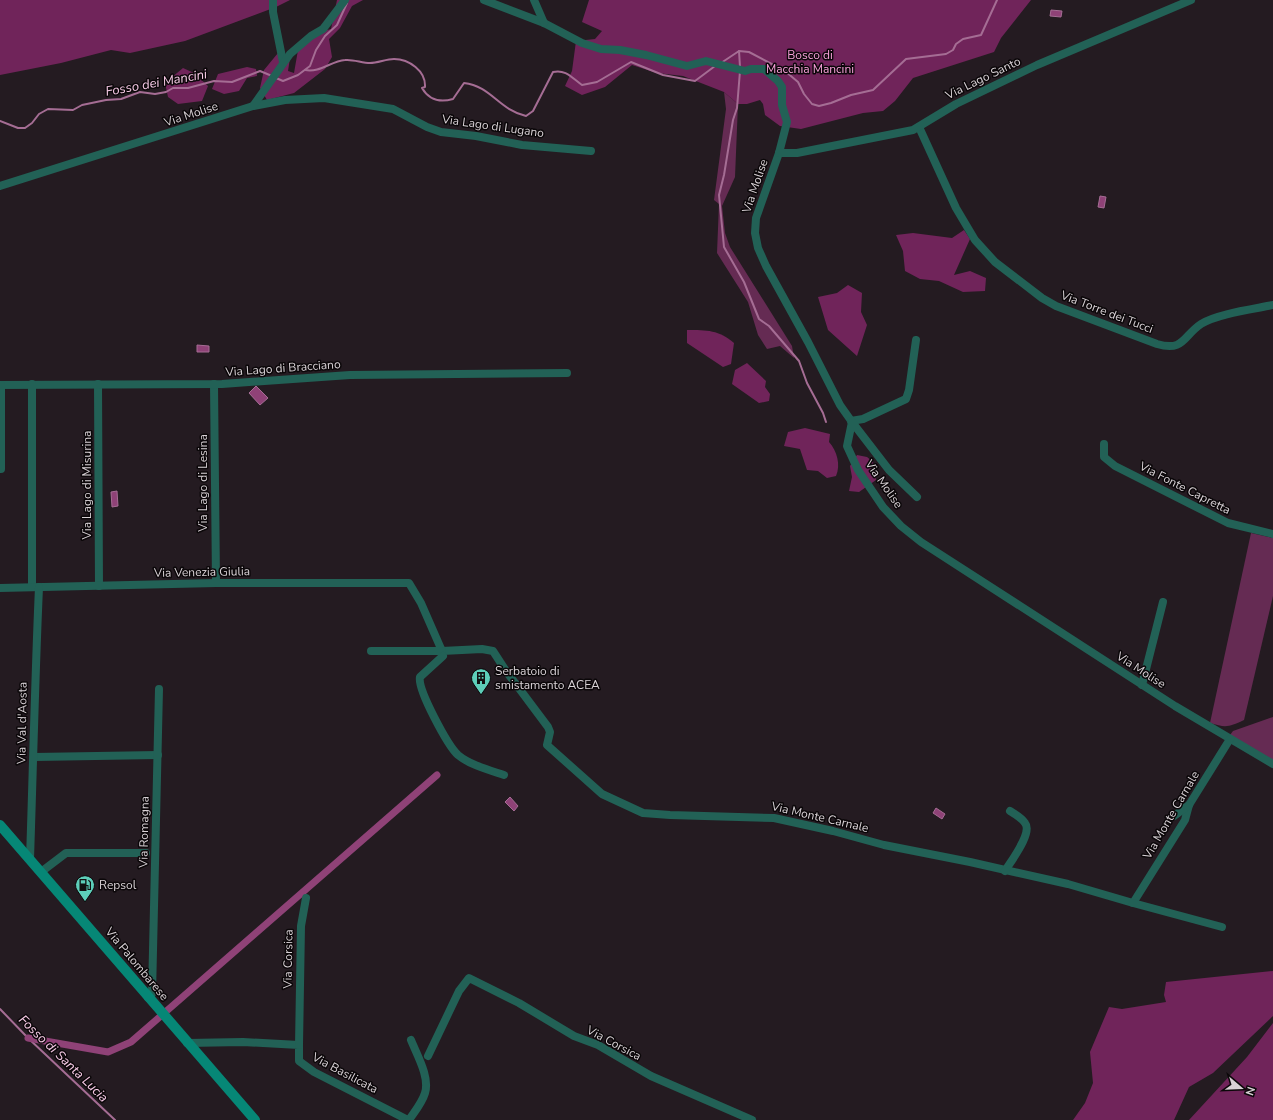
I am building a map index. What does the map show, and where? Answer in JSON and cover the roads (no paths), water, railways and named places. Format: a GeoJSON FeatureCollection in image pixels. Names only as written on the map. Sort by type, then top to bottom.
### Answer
{"type":"FeatureCollection","features":[{"type":"Feature","properties":{"kind":"main road","name":"Via Palombarese"},"geometry":{"type":"LineString","coordinates":[[0,825],[255,1120]]}},
{"type":"Feature","properties":{"kind":"street"},"geometry":{"type":"LineString","coordinates":[[273,0],[273,12],[284,62]]}},
{"type":"Feature","properties":{"kind":"street"},"geometry":{"type":"LineString","coordinates":[[254,106],[276,73],[296,48],[323,29],[345,0]]}},
{"type":"Feature","properties":{"kind":"street"},"geometry":{"type":"LineString","coordinates":[[484,0],[544,23]]}},
{"type":"Feature","properties":{"kind":"street"},"geometry":{"type":"LineString","coordinates":[[534,0],[544,23]]}},
{"type":"Feature","properties":{"kind":"street","name":"Via Lago Santo"},"geometry":{"type":"LineString","coordinates":[[779,153],[797,153],[907,131],[918,127],[956,104],[1037,65],[1191,0]]}},
{"type":"Feature","properties":{"kind":"street","name":"Via Molise"},"geometry":{"type":"LineString","coordinates":[[544,23],[582,43],[601,49],[620,50],[646,55],[687,66],[706,61],[744,71],[751,69],[764,69],[778,81],[782,88],[782,105],[787,122],[779,153],[756,218],[755,233],[758,248],[766,266],[808,342],[840,405],[852,422],[847,446],[858,470],[883,507],[901,526],[921,542],[1142,685],[1273,764]]}},
{"type":"Feature","properties":{"kind":"street","name":"Via Lago di Lugano"},"geometry":{"type":"LineString","coordinates":[[254,106],[292,99],[336,99],[392,109],[427,127],[441,132],[476,136],[522,145],[592,151]]}},
{"type":"Feature","properties":{"kind":"street","name":"Via Molise"},"geometry":{"type":"LineString","coordinates":[[0,186],[254,106]]}},
{"type":"Feature","properties":{"kind":"street","name":"Via Torre dei Tucci"},"geometry":{"type":"LineString","coordinates":[[918,127],[956,208],[975,240],[995,262],[1051,304],[1157,344],[1171,346],[1180,344],[1198,326],[1210,319],[1273,305]]}},
{"type":"Feature","properties":{"kind":"street"},"geometry":{"type":"LineString","coordinates":[[916,340],[910,390],[906,399],[852,422],[889,470],[917,497]]}},
{"type":"Feature","properties":{"kind":"street","name":"Via Lago di Bracciano"},"geometry":{"type":"LineString","coordinates":[[1,385],[214,384],[350,375],[567,373]]}},
{"type":"Feature","properties":{"kind":"street","name":"Via Val d'Aosta"},"geometry":{"type":"LineString","coordinates":[[30,859],[34,757],[36,587],[32,384]]}},
{"type":"Feature","properties":{"kind":"street","name":"Via Lago di Misurina"},"geometry":{"type":"LineString","coordinates":[[98,384],[99,586]]}},
{"type":"Feature","properties":{"kind":"street","name":"Via Lago di Lesina"},"geometry":{"type":"LineString","coordinates":[[214,384],[216,583]]}},
{"type":"Feature","properties":{"kind":"street"},"geometry":{"type":"LineString","coordinates":[[1,385],[1,469]]}},
{"type":"Feature","properties":{"kind":"street","name":"Via Fonte Capretta"},"geometry":{"type":"LineString","coordinates":[[1104,444],[1104,457],[1115,466],[1228,522],[1273,534]]}},
{"type":"Feature","properties":{"kind":"street","name":"Via Venezia Giulia"},"geometry":{"type":"LineString","coordinates":[[0,588],[216,583],[405,583],[411,584],[414,588],[443,654]]}},
{"type":"Feature","properties":{"kind":"street"},"geometry":{"type":"LineString","coordinates":[[1142,685],[1163,602]]}},
{"type":"Feature","properties":{"kind":"street","name":"Via Monte Carnale"},"geometry":{"type":"LineString","coordinates":[[443,654],[482,649],[494,652],[506,672],[548,726],[550,732],[547,745],[602,794],[637,811],[652,814],[774,818],[833,831],[884,845],[970,862],[1068,884],[1133,903],[1185,820],[1189,805],[1230,739]]}},
{"type":"Feature","properties":{"kind":"street"},"geometry":{"type":"LineString","coordinates":[[371,651],[443,654]]}},
{"type":"Feature","properties":{"kind":"street"},"geometry":{"type":"LineString","coordinates":[[443,654],[427,669],[419,680],[444,733],[453,749],[460,756],[469,762],[504,775]]}},
{"type":"Feature","properties":{"kind":"street","name":"Via Romagna"},"geometry":{"type":"LineString","coordinates":[[148,998],[152,994],[159,689]]}},
{"type":"Feature","properties":{"kind":"street"},"geometry":{"type":"LineString","coordinates":[[34,757],[158,755]]}},
{"type":"Feature","properties":{"kind":"street"},"geometry":{"type":"LineString","coordinates":[[1174,816],[1189,805]]}},
{"type":"Feature","properties":{"kind":"street"},"geometry":{"type":"LineString","coordinates":[[1005,871],[1028,832],[1025,823],[1010,811]]}},
{"type":"Feature","properties":{"kind":"street"},"geometry":{"type":"LineString","coordinates":[[41,872],[66,853],[146,853]]}},
{"type":"Feature","properties":{"kind":"street","name":"Via Corsica"},"geometry":{"type":"LineString","coordinates":[[298,1045],[301,926],[306,898]]}},
{"type":"Feature","properties":{"kind":"street"},"geometry":{"type":"LineString","coordinates":[[1133,903],[1222,927]]}},
{"type":"Feature","properties":{"kind":"street","name":"Via Corsica"},"geometry":{"type":"LineString","coordinates":[[428,1056],[459,990],[469,978],[519,1003],[574,1036],[598,1045],[651,1076],[752,1120]]}},
{"type":"Feature","properties":{"kind":"street"},"geometry":{"type":"LineString","coordinates":[[406,1119],[424,1095],[426,1086],[423,1071],[411,1040]]}},
{"type":"Feature","properties":{"kind":"street"},"geometry":{"type":"LineString","coordinates":[[187,1043],[243,1042],[298,1045]]}},
{"type":"Feature","properties":{"kind":"street","name":"Via Basilicata"},"geometry":{"type":"LineString","coordinates":[[298,1045],[299,1061],[314,1072],[406,1119]]}},
{"type":"Feature","properties":{"kind":"waterway"},"geometry":{"type":"LineString","coordinates":[[721,63],[739,51],[749,52],[785,71],[798,82],[804,94],[812,104],[819,106],[851,95],[873,90],[906,59],[946,54],[953,50],[956,44],[963,39],[981,35],[997,0]]}},
{"type":"Feature","properties":{"kind":"waterway","name":"Fosso dei Mancini"},"geometry":{"type":"LineString","coordinates":[[276,78],[283,81],[298,75],[310,66],[316,50],[325,36],[337,25],[347,3]]}},
{"type":"Feature","properties":{"kind":"waterway"},"geometry":{"type":"LineString","coordinates":[[739,51],[740,67]]}},
{"type":"Feature","properties":{"kind":"waterway"},"geometry":{"type":"LineString","coordinates":[[305,70],[316,70],[335,62],[345,60],[370,63],[391,59],[405,61],[420,71],[425,81],[425,87],[422,88],[431,98],[435,100],[443,101],[453,99],[464,83],[481,89],[509,109],[526,116],[533,111],[553,72],[558,71],[565,73],[582,85],[597,82],[631,62],[663,75],[695,81],[715,66]]}},
{"type":"Feature","properties":{"kind":"waterway","name":"Fosso dei Mancini"},"geometry":{"type":"LineString","coordinates":[[0,121],[18,128],[25,128],[32,123],[39,114],[48,109],[73,110],[82,105],[106,100],[121,99],[140,92],[155,94],[166,92],[173,88],[188,88],[214,81],[232,82],[260,71],[272,76]]}},
{"type":"Feature","properties":{"kind":"waterway"},"geometry":{"type":"LineString","coordinates":[[740,71],[737,108],[733,120],[724,175],[719,195],[724,247],[744,282],[759,319],[769,326],[799,361],[807,383],[823,413],[826,422]]}},
{"type":"Feature","properties":{"kind":"waterway"},"geometry":{"type":"LineString","coordinates":[[28,1038],[108,1052],[131,1042],[437,775]]}},
{"type":"Feature","properties":{"kind":"waterway","name":"Fosso di Santa Lucia"},"geometry":{"type":"LineString","coordinates":[[0,1009],[28,1038],[115,1120]]}},
{"type":"Feature","properties":{"kind":"place","name":"Serbatoio di smistamento ACEA"},"geometry":{"type":"Point","coordinates":[481,695]}},
{"type":"Feature","properties":{"kind":"place","name":"Repsol"},"geometry":{"type":"Point","coordinates":[85,902]}},
{"type":"Feature","properties":{"kind":"park label","name":"Bosco di Macchia Mancini"},"geometry":{"type":"Point","coordinates":[810,62]}}]}
